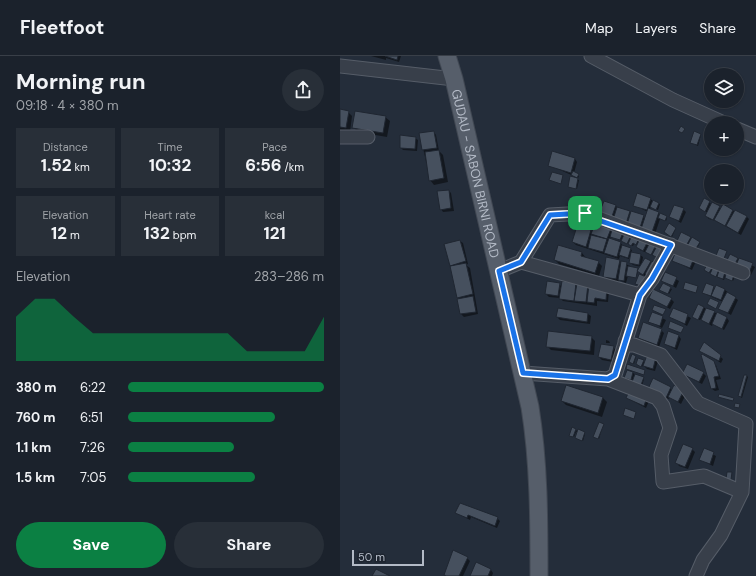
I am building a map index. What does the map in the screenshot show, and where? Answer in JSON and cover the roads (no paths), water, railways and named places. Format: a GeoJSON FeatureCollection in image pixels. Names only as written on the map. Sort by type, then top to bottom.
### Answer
{"type":"FeatureCollection","features":[{"type":"Feature","properties":{"kind":"main road","name":"GUDAU - SABON BIRNI ROAD"},"geometry":{"type":"LineString","coordinates":[[447,56],[454,79],[523,373],[534,429],[538,493],[539,576]]}},
{"type":"Feature","properties":{"kind":"street"},"geometry":{"type":"LineString","coordinates":[[591,56],[673,100],[708,116]]}},
{"type":"Feature","properties":{"kind":"street"},"geometry":{"type":"LineString","coordinates":[[340,66],[454,79]]}},
{"type":"Feature","properties":{"kind":"street"},"geometry":{"type":"LineString","coordinates":[[744,132],[756,137]]}},
{"type":"Feature","properties":{"kind":"street"},"geometry":{"type":"LineString","coordinates":[[340,137],[368,137]]}},
{"type":"Feature","properties":{"kind":"street"},"geometry":{"type":"LineString","coordinates":[[499,271],[521,262],[550,215],[585,213],[598,220],[671,245],[694,256],[742,273]]}},
{"type":"Feature","properties":{"kind":"street"},"geometry":{"type":"LineString","coordinates":[[608,379],[615,375],[640,295],[652,279],[671,245]]}},
{"type":"Feature","properties":{"kind":"street"},"geometry":{"type":"LineString","coordinates":[[521,262],[640,295]]}},
{"type":"Feature","properties":{"kind":"street"},"geometry":{"type":"LineString","coordinates":[[625,341],[630,346],[634,345],[661,355],[698,402],[746,424],[742,492],[721,535],[703,560],[696,576]]}},
{"type":"Feature","properties":{"kind":"street"},"geometry":{"type":"LineString","coordinates":[[523,373],[608,379],[657,398],[662,403],[670,428],[661,455],[663,482],[704,476],[742,492]]}}]}
